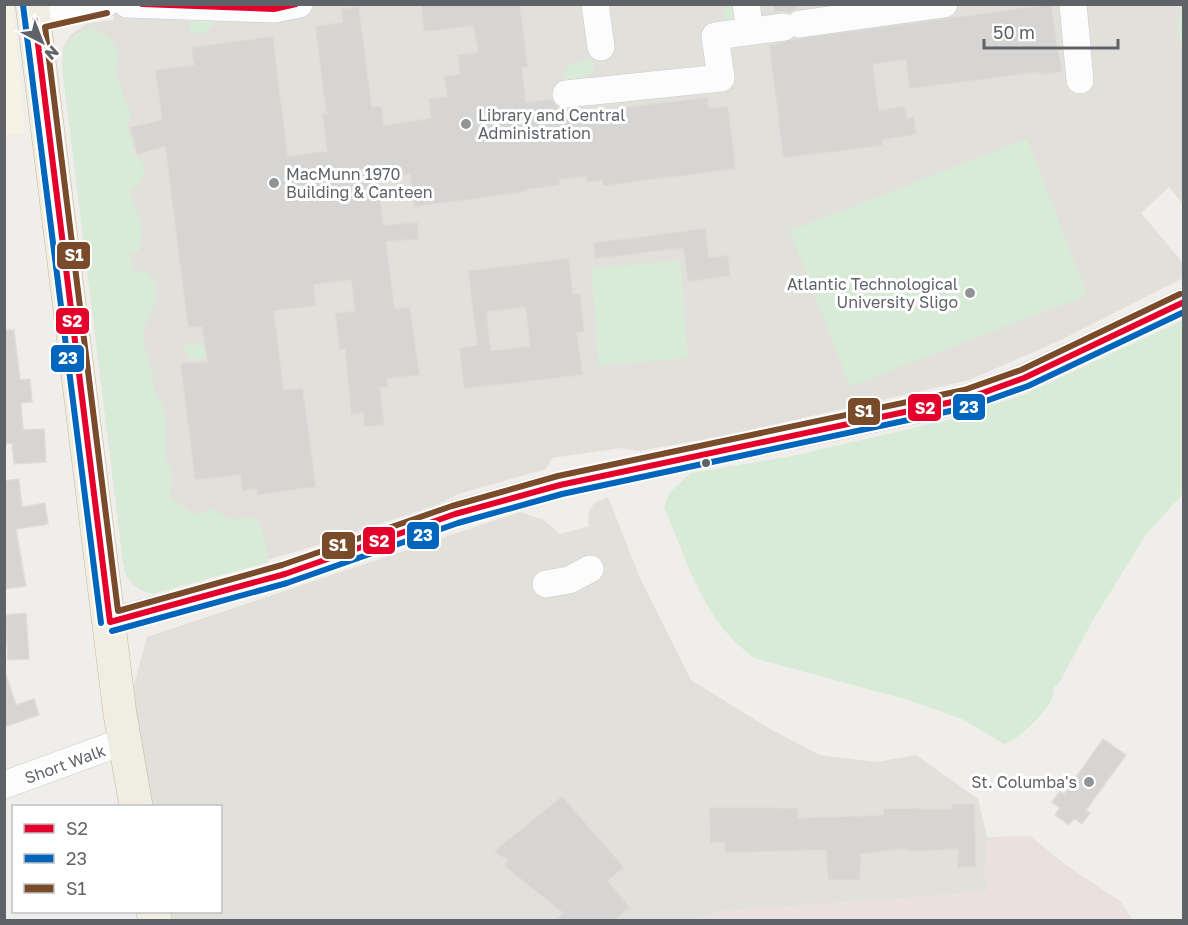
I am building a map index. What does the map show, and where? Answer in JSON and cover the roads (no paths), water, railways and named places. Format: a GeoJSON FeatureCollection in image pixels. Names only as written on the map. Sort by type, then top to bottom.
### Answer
{"type":"FeatureCollection","features":[{"type":"Feature","properties":{"kind":"highway"},"geometry":{"type":"LineString","coordinates":[[34,12],[125,744],[136,805]]}},
{"type":"Feature","properties":{"kind":"street"},"geometry":{"type":"LineString","coordinates":[[34,12],[105,4]]}},
{"type":"Feature","properties":{"kind":"street"},"geometry":{"type":"LineString","coordinates":[[128,4],[274,9],[299,4]]}},
{"type":"Feature","properties":{"kind":"street"},"geometry":{"type":"LineString","coordinates":[[595,4],[601,47]]}},
{"type":"Feature","properties":{"kind":"street"},"geometry":{"type":"LineString","coordinates":[[566,94],[721,78],[715,36],[748,18],[792,26],[909,7],[944,4]]}},
{"type":"Feature","properties":{"kind":"street"},"geometry":{"type":"LineString","coordinates":[[1073,4],[1080,80]]}},
{"type":"Feature","properties":{"kind":"street"},"geometry":{"type":"LineString","coordinates":[[110,622],[285,574],[454,514],[560,486],[966,399],[1024,378],[1184,302]]}},
{"type":"Feature","properties":{"kind":"street"},"geometry":{"type":"LineString","coordinates":[[546,584],[569,580],[590,569]]}},
{"type":"Feature","properties":{"kind":"street","name":"Short Walk"},"geometry":{"type":"LineString","coordinates":[[4,785],[125,744]]}},
{"type":"Feature","properties":{"kind":"place","name":"Library and Central Administration"},"geometry":{"type":"Point","coordinates":[466,124]}},
{"type":"Feature","properties":{"kind":"place","name":"MacMunn 1970 Building & Canteen"},"geometry":{"type":"Point","coordinates":[274,183]}},
{"type":"Feature","properties":{"kind":"place","name":"Atlantic Technological University Sligo"},"geometry":{"type":"Point","coordinates":[970,293]}},
{"type":"Feature","properties":{"kind":"place","name":"St. Columba's"},"geometry":{"type":"Point","coordinates":[1089,782]}}]}
